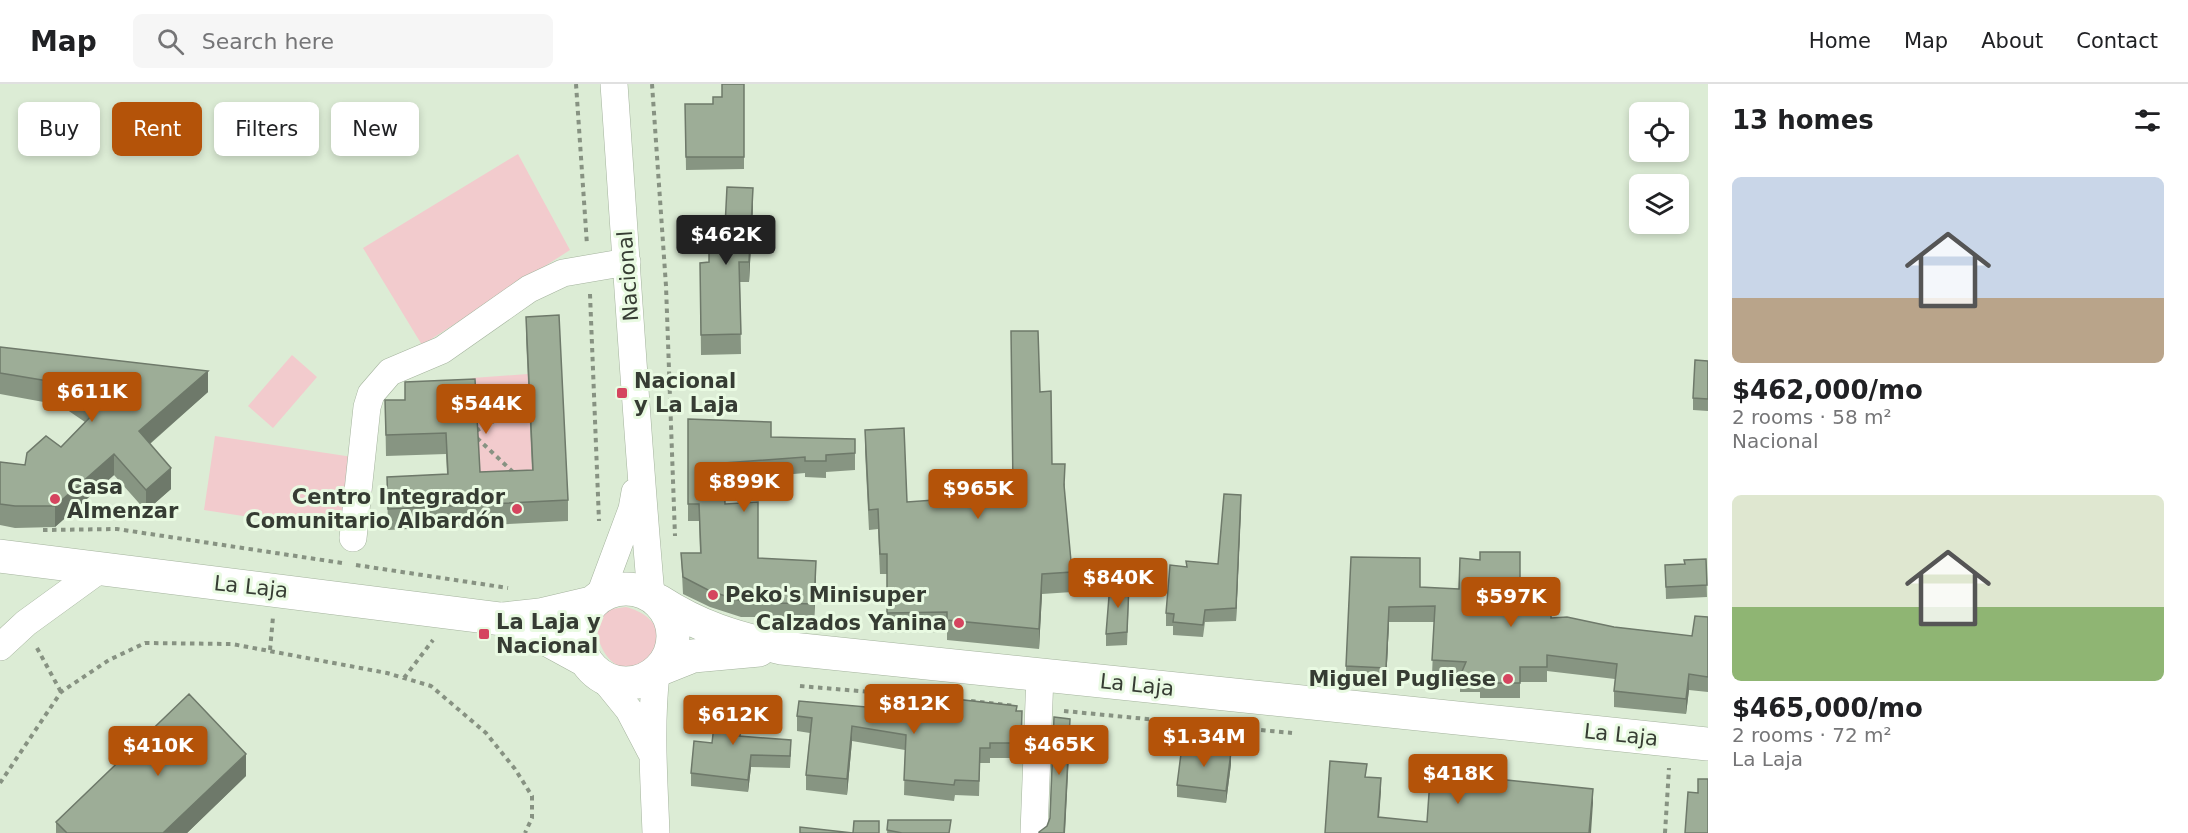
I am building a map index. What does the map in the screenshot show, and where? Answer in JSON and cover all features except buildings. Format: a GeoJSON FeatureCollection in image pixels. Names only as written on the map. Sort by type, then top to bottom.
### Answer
{"type":"FeatureCollection","features":[{"type":"Feature","properties":{"kind":"main road","name":"La Laja"},"geometry":{"type":"LineString","coordinates":[[0,556],[501,619],[528,629],[593,669]]}},
{"type":"Feature","properties":{"kind":"main road"},"geometry":{"type":"LineString","coordinates":[[626,588],[655,598],[672,621],[673,646],[659,671],[639,683],[621,684],[593,669],[578,639],[581,620],[596,599],[626,588]]}},
{"type":"Feature","properties":{"kind":"main road","name":"La Laja"},"geometry":{"type":"LineString","coordinates":[[655,598],[692,621],[722,633],[782,648],[1708,744]]}},
{"type":"Feature","properties":{"kind":"main road","name":"La Laja"},"geometry":{"type":"LineString","coordinates":[[501,619],[540,615],[596,599]]}},
{"type":"Feature","properties":{"kind":"main road","name":"La Laja"},"geometry":{"type":"LineString","coordinates":[[659,671],[693,656],[782,648]]}},
{"type":"Feature","properties":{"kind":"street","name":"Nacional"},"geometry":{"type":"LineString","coordinates":[[614,84],[639,467],[655,598]]}},
{"type":"Feature","properties":{"kind":"street"},"geometry":{"type":"LineString","coordinates":[[352,538],[367,407],[371,394],[379,383],[390,372],[442,350],[529,289],[563,273],[627,262]]}},
{"type":"Feature","properties":{"kind":"street","name":"Nacional"},"geometry":{"type":"LineString","coordinates":[[596,599],[632,509],[639,467]]}},
{"type":"Feature","properties":{"kind":"street"},"geometry":{"type":"LineString","coordinates":[[0,647],[26,623],[99,570]]}},
{"type":"Feature","properties":{"kind":"street"},"geometry":{"type":"LineString","coordinates":[[593,669],[629,710],[653,756]]}},
{"type":"Feature","properties":{"kind":"street"},"geometry":{"type":"LineString","coordinates":[[656,833],[653,701],[659,671]]}},
{"type":"Feature","properties":{"kind":"street"},"geometry":{"type":"LineString","coordinates":[[1034,833],[1040,675]]}},
{"type":"Feature","properties":{"kind":"path"},"geometry":{"type":"LineString","coordinates":[[576,84],[589,268],[599,524]]}},
{"type":"Feature","properties":{"kind":"path"},"geometry":{"type":"LineString","coordinates":[[652,84],[666,286],[675,540]]}},
{"type":"Feature","properties":{"kind":"path"},"geometry":{"type":"LineString","coordinates":[[476,431],[514,410],[529,407]]}},
{"type":"Feature","properties":{"kind":"path"},"geometry":{"type":"LineString","coordinates":[[477,438],[522,480]]}},
{"type":"Feature","properties":{"kind":"path"},"geometry":{"type":"LineString","coordinates":[[31,530],[117,529],[515,589]]}},
{"type":"Feature","properties":{"kind":"path"},"geometry":{"type":"LineString","coordinates":[[404,678],[435,637],[442,611]]}},
{"type":"Feature","properties":{"kind":"path"},"geometry":{"type":"LineString","coordinates":[[26,623],[39,654],[61,692]]}},
{"type":"Feature","properties":{"kind":"path"},"geometry":{"type":"LineString","coordinates":[[0,783],[61,692],[110,660],[144,643],[232,644],[404,678],[431,686],[486,733],[515,769],[532,796],[531,818],[525,833]]}},
{"type":"Feature","properties":{"kind":"path"},"geometry":{"type":"LineString","coordinates":[[1665,833],[1672,740]]}},
{"type":"Feature","properties":{"kind":"shaded area"},"geometry":{"type":"Polygon","coordinates":[[[518,154],[570,250],[422,345],[363,248],[518,154]]]}},
{"type":"Feature","properties":{"kind":"shaded area"},"geometry":{"type":"Polygon","coordinates":[[[292,355],[317,377],[273,428],[248,406],[292,355]]]}},
{"type":"Feature","properties":{"kind":"shaded area"},"geometry":{"type":"Polygon","coordinates":[[[528,374],[533,491],[479,477],[472,378],[528,374]]]}},
{"type":"Feature","properties":{"kind":"shaded area"},"geometry":{"type":"Polygon","coordinates":[[[215,436],[359,458],[348,532],[204,510],[215,436]]]}},
{"type":"Feature","properties":{"kind":"shaded area"},"geometry":{"type":"Polygon","coordinates":[[[626,607],[647,617],[656,627],[663,641],[666,649],[650,670],[638,671],[617,665],[603,651],[599,641],[598,617],[612,609],[626,607]]]}},
{"type":"Feature","properties":{"kind":"place","name":"Nacional y La Laja"},"geometry":{"type":"Point","coordinates":[622,393]}},
{"type":"Feature","properties":{"kind":"place","name":"Casa Almenzar"},"geometry":{"type":"Point","coordinates":[55,499]}},
{"type":"Feature","properties":{"kind":"place","name":"Centro Integrador Comunitario Albardón"},"geometry":{"type":"Point","coordinates":[517,509]}},
{"type":"Feature","properties":{"kind":"place","name":"Peko's Minisuper"},"geometry":{"type":"Point","coordinates":[713,595]}},
{"type":"Feature","properties":{"kind":"place","name":"Calzados Yanina"},"geometry":{"type":"Point","coordinates":[959,623]}},
{"type":"Feature","properties":{"kind":"place","name":"La Laja y Nacional"},"geometry":{"type":"Point","coordinates":[484,634]}},
{"type":"Feature","properties":{"kind":"place","name":"Miguel Pugliese"},"geometry":{"type":"Point","coordinates":[1508,679]}}]}
